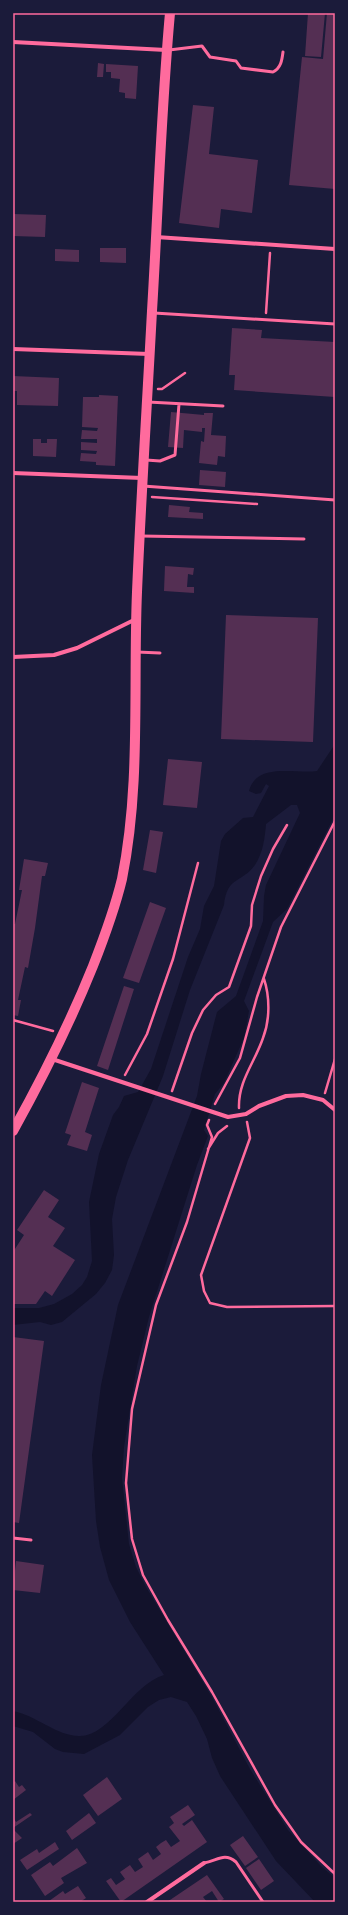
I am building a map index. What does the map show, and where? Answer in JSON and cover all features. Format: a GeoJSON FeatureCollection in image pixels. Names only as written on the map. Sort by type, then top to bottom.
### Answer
{"type":"FeatureCollection","features":[{"type":"Feature","properties":{"kind":"main road"},"geometry":{"type":"LineString","coordinates":[[13,1131],[52,1059],[73,1015],[104,937],[121,880],[131,824],[135,744],[136,619],[146,402],[156,237],[158,167],[170,13]]}},
{"type":"Feature","properties":{"kind":"street"},"geometry":{"type":"LineString","coordinates":[[13,42],[167,50]]}},
{"type":"Feature","properties":{"kind":"street"},"geometry":{"type":"LineString","coordinates":[[156,237],[335,249]]}},
{"type":"Feature","properties":{"kind":"street"},"geometry":{"type":"LineString","coordinates":[[13,348],[149,354]]}},
{"type":"Feature","properties":{"kind":"street"},"geometry":{"type":"LineString","coordinates":[[13,472],[142,487]]}},
{"type":"Feature","properties":{"kind":"street"},"geometry":{"type":"LineString","coordinates":[[13,657],[54,655],[77,648],[136,619]]}},
{"type":"Feature","properties":{"kind":"street"},"geometry":{"type":"LineString","coordinates":[[52,1059],[169,1099],[228,1117],[246,1114],[259,1106],[286,1096],[303,1095],[323,1100],[335,1110]]}},
{"type":"Feature","properties":{"kind":"street"},"geometry":{"type":"LineString","coordinates":[[147,1902],[204,1863]]}},
{"type":"Feature","properties":{"kind":"lane"},"geometry":{"type":"LineString","coordinates":[[167,50],[202,46],[210,57],[236,61],[241,68],[273,72],[277,70],[281,64],[283,52]]}},
{"type":"Feature","properties":{"kind":"lane"},"geometry":{"type":"LineString","coordinates":[[152,313],[335,324]]}},
{"type":"Feature","properties":{"kind":"lane"},"geometry":{"type":"LineString","coordinates":[[146,402],[223,406]]}},
{"type":"Feature","properties":{"kind":"lane"},"geometry":{"type":"LineString","coordinates":[[144,460],[160,461],[175,455],[179,404]]}},
{"type":"Feature","properties":{"kind":"lane"},"geometry":{"type":"LineString","coordinates":[[142,487],[335,500]]}},
{"type":"Feature","properties":{"kind":"lane"},"geometry":{"type":"LineString","coordinates":[[140,536],[304,539]]}},
{"type":"Feature","properties":{"kind":"lane"},"geometry":{"type":"LineString","coordinates":[[136,652],[160,653]]}},
{"type":"Feature","properties":{"kind":"lane"},"geometry":{"type":"LineString","coordinates":[[13,1538],[31,1540]]}},
{"type":"Feature","properties":{"kind":"lane"},"geometry":{"type":"LineString","coordinates":[[204,1863],[230,1857],[236,1862],[263,1902]]}},
{"type":"Feature","properties":{"kind":"path"},"geometry":{"type":"LineString","coordinates":[[265,320],[270,244]]}},
{"type":"Feature","properties":{"kind":"path"},"geometry":{"type":"LineString","coordinates":[[147,389],[162,389],[185,373]]}},
{"type":"Feature","properties":{"kind":"path"},"geometry":{"type":"LineString","coordinates":[[142,487],[258,504]]}},
{"type":"Feature","properties":{"kind":"path"},"geometry":{"type":"LineString","coordinates":[[215,1106],[240,1058],[281,927],[335,821]]}},
{"type":"Feature","properties":{"kind":"path"},"geometry":{"type":"LineString","coordinates":[[169,1099],[192,1033],[202,1010],[216,995],[229,987],[251,926],[252,905],[261,876],[273,849],[287,825]]}},
{"type":"Feature","properties":{"kind":"path"},"geometry":{"type":"LineString","coordinates":[[121,1083],[147,1034],[173,958],[198,862]]}},
{"type":"Feature","properties":{"kind":"path"},"geometry":{"type":"LineString","coordinates":[[207,1151],[218,1133],[239,1116],[239,1100],[242,1083],[264,1037],[268,999],[264,979]]}},
{"type":"Feature","properties":{"kind":"path"},"geometry":{"type":"LineString","coordinates":[[13,1020],[50,1030]]}},
{"type":"Feature","properties":{"kind":"path"},"geometry":{"type":"LineString","coordinates":[[323,1100],[335,1059]]}},
{"type":"Feature","properties":{"kind":"path"},"geometry":{"type":"LineString","coordinates":[[246,1114],[250,1138],[202,1275],[204,1291],[210,1303],[227,1307],[335,1306]]}},
{"type":"Feature","properties":{"kind":"path"},"geometry":{"type":"LineString","coordinates":[[210,1118],[207,1125],[212,1137],[187,1222],[156,1305],[132,1409],[126,1483],[132,1539],[143,1575],[168,1620],[205,1679],[261,1782],[288,1826],[301,1842],[335,1874]]}},
{"type":"Feature","properties":{"kind":"shaded area"},"geometry":{"type":"Polygon","coordinates":[[[335,744],[335,815],[287,909],[273,922],[244,1001],[249,1011],[244,1038],[224,1083],[215,1094],[204,1130],[208,1136],[197,1165],[149,1317],[137,1366],[124,1447],[122,1478],[129,1544],[136,1567],[146,1587],[213,1699],[250,1769],[288,1830],[321,1866],[335,1878],[335,1902],[315,1902],[276,1861],[220,1776],[212,1758],[207,1739],[196,1716],[187,1702],[171,1697],[159,1700],[148,1707],[120,1735],[84,1754],[63,1752],[55,1749],[33,1732],[13,1726],[13,1711],[30,1717],[62,1733],[79,1736],[90,1734],[111,1720],[141,1689],[164,1675],[130,1622],[109,1580],[100,1547],[96,1521],[92,1455],[101,1385],[118,1305],[197,1096],[201,1074],[217,1012],[236,996],[263,921],[266,885],[300,813],[297,805],[291,805],[266,824],[263,845],[258,860],[250,871],[232,884],[228,889],[224,905],[190,990],[163,1076],[128,1160],[116,1197],[112,1219],[114,1255],[112,1270],[105,1283],[96,1294],[62,1322],[51,1325],[40,1322],[13,1325],[13,1308],[39,1308],[54,1304],[72,1294],[82,1285],[87,1277],[92,1261],[89,1202],[99,1154],[113,1115],[124,1096],[138,1092],[151,1069],[188,957],[200,929],[204,906],[214,886],[221,841],[225,834],[243,818],[253,817],[269,786],[266,784],[261,793],[256,794],[249,791],[253,782],[259,776],[277,771],[317,771],[335,744]]]}},
{"type":"Feature","properties":{"kind":"building"},"geometry":{"type":"Polygon","coordinates":[[[308,13],[325,13],[321,57],[305,56],[308,13]]]}},
{"type":"Feature","properties":{"kind":"building"},"geometry":{"type":"Polygon","coordinates":[[[327,13],[335,13],[335,189],[289,185],[302,57],[323,59],[327,13]]]}},
{"type":"Feature","properties":{"kind":"building"},"geometry":{"type":"Polygon","coordinates":[[[98,63],[104,64],[103,77],[97,77],[98,63]]]}},
{"type":"Feature","properties":{"kind":"building"},"geometry":{"type":"Polygon","coordinates":[[[106,64],[138,66],[136,99],[125,98],[125,93],[119,92],[120,79],[111,78],[111,72],[106,72],[106,64]]]}},
{"type":"Feature","properties":{"kind":"building"},"geometry":{"type":"Polygon","coordinates":[[[193,105],[214,107],[209,154],[258,160],[252,213],[221,209],[219,228],[179,223],[193,105]]]}},
{"type":"Feature","properties":{"kind":"building"},"geometry":{"type":"Polygon","coordinates":[[[13,214],[46,215],[45,237],[13,236],[13,214]]]}},
{"type":"Feature","properties":{"kind":"building"},"geometry":{"type":"Polygon","coordinates":[[[100,248],[126,248],[126,263],[100,262],[100,248]]]}},
{"type":"Feature","properties":{"kind":"building"},"geometry":{"type":"Polygon","coordinates":[[[55,249],[79,250],[79,262],[55,261],[55,249]]]}},
{"type":"Feature","properties":{"kind":"building"},"geometry":{"type":"Polygon","coordinates":[[[232,328],[262,330],[261,338],[335,342],[335,397],[234,390],[235,375],[229,375],[232,328]]]}},
{"type":"Feature","properties":{"kind":"building"},"geometry":{"type":"Polygon","coordinates":[[[13,376],[59,378],[58,406],[17,405],[17,391],[13,391],[13,376]]]}},
{"type":"Feature","properties":{"kind":"building"},"geometry":{"type":"Polygon","coordinates":[[[99,395],[118,396],[115,466],[96,465],[96,462],[80,461],[81,453],[96,454],[97,451],[81,450],[81,442],[97,443],[97,439],[81,439],[82,430],[97,431],[98,428],[82,427],[83,397],[99,397],[99,395]]]}},
{"type":"Feature","properties":{"kind":"building"},"geometry":{"type":"Polygon","coordinates":[[[171,412],[204,415],[204,413],[213,413],[211,435],[226,436],[225,457],[218,456],[217,465],[199,463],[201,441],[204,442],[205,428],[202,428],[202,432],[184,430],[183,448],[168,447],[171,412]]]}},
{"type":"Feature","properties":{"kind":"building"},"geometry":{"type":"Polygon","coordinates":[[[33,439],[41,439],[41,443],[47,443],[47,439],[57,439],[56,457],[33,456],[33,439]]]}},
{"type":"Feature","properties":{"kind":"building"},"geometry":{"type":"Polygon","coordinates":[[[200,470],[226,472],[225,487],[199,485],[200,470]]]}},
{"type":"Feature","properties":{"kind":"building"},"geometry":{"type":"Polygon","coordinates":[[[169,505],[190,507],[189,512],[203,513],[203,519],[168,517],[169,505]]]}},
{"type":"Feature","properties":{"kind":"building"},"geometry":{"type":"Polygon","coordinates":[[[165,566],[194,568],[193,575],[188,574],[187,587],[194,587],[194,593],[164,591],[165,566]]]}},
{"type":"Feature","properties":{"kind":"building"},"geometry":{"type":"Polygon","coordinates":[[[226,615],[318,618],[313,742],[221,739],[226,615]]]}},
{"type":"Feature","properties":{"kind":"building"},"geometry":{"type":"Polygon","coordinates":[[[168,759],[202,762],[197,808],[163,805],[168,759]]]}},
{"type":"Feature","properties":{"kind":"building"},"geometry":{"type":"Polygon","coordinates":[[[150,830],[163,832],[156,873],[143,870],[150,830]]]}},
{"type":"Feature","properties":{"kind":"building"},"geometry":{"type":"Polygon","coordinates":[[[24,859],[48,863],[45,876],[42,876],[28,968],[25,967],[18,1000],[21,1000],[18,1016],[13,1015],[13,929],[22,890],[19,890],[24,859]]]}},
{"type":"Feature","properties":{"kind":"building"},"geometry":{"type":"Polygon","coordinates":[[[150,902],[166,908],[139,983],[123,978],[150,902]]]}},
{"type":"Feature","properties":{"kind":"building"},"geometry":{"type":"Polygon","coordinates":[[[124,986],[134,989],[108,1070],[97,1066],[124,986]]]}},
{"type":"Feature","properties":{"kind":"building"},"geometry":{"type":"Polygon","coordinates":[[[82,1082],[99,1088],[85,1132],[92,1135],[87,1151],[67,1145],[71,1135],[65,1133],[82,1082]]]}},
{"type":"Feature","properties":{"kind":"building"},"geometry":{"type":"Polygon","coordinates":[[[44,1190],[59,1200],[48,1217],[65,1228],[53,1246],[75,1260],[52,1296],[45,1291],[36,1304],[13,1304],[13,1252],[24,1235],[17,1230],[44,1190]]]}},
{"type":"Feature","properties":{"kind":"building"},"geometry":{"type":"Polygon","coordinates":[[[13,1337],[44,1341],[19,1523],[13,1522],[13,1337]]]}},
{"type":"Feature","properties":{"kind":"building"},"geometry":{"type":"Polygon","coordinates":[[[16,1561],[44,1565],[40,1593],[13,1590],[16,1561]]]}},
{"type":"Feature","properties":{"kind":"building"},"geometry":{"type":"Polygon","coordinates":[[[107,1777],[122,1799],[98,1816],[83,1795],[107,1777]]]}},
{"type":"Feature","properties":{"kind":"building"},"geometry":{"type":"Polygon","coordinates":[[[15,1781],[19,1787],[22,1785],[26,1790],[13,1800],[13,1783],[15,1781]]]}},
{"type":"Feature","properties":{"kind":"building"},"geometry":{"type":"Polygon","coordinates":[[[188,1805],[195,1815],[182,1824],[184,1826],[192,1820],[207,1842],[121,1902],[106,1881],[111,1878],[116,1885],[125,1879],[120,1872],[130,1865],[135,1872],[143,1867],[138,1859],[148,1852],[153,1860],[161,1854],[156,1847],[161,1843],[166,1840],[171,1847],[180,1841],[169,1827],[174,1823],[170,1817],[188,1805]]]}},
{"type":"Feature","properties":{"kind":"building"},"geometry":{"type":"Polygon","coordinates":[[[30,1813],[32,1815],[13,1828],[13,1817],[16,1822],[30,1813]]]}},
{"type":"Feature","properties":{"kind":"building"},"geometry":{"type":"Polygon","coordinates":[[[89,1813],[96,1823],[72,1840],[66,1831],[89,1813]]]}},
{"type":"Feature","properties":{"kind":"building"},"geometry":{"type":"Polygon","coordinates":[[[13,1829],[22,1838],[13,1844],[13,1829]]]}},
{"type":"Feature","properties":{"kind":"building"},"geometry":{"type":"Polygon","coordinates":[[[243,1836],[258,1857],[245,1866],[230,1845],[243,1836]]]}},
{"type":"Feature","properties":{"kind":"building"},"geometry":{"type":"Polygon","coordinates":[[[55,1842],[59,1849],[27,1870],[20,1860],[37,1849],[39,1853],[55,1842]]]}},
{"type":"Feature","properties":{"kind":"building"},"geometry":{"type":"Polygon","coordinates":[[[77,1848],[87,1863],[61,1878],[64,1883],[45,1896],[31,1875],[50,1862],[53,1866],[77,1848]]]}},
{"type":"Feature","properties":{"kind":"building"},"geometry":{"type":"Polygon","coordinates":[[[259,1859],[274,1881],[261,1890],[246,1868],[259,1859]]]}},
{"type":"Feature","properties":{"kind":"building"},"geometry":{"type":"Polygon","coordinates":[[[207,1875],[224,1899],[219,1902],[212,1891],[203,1897],[207,1902],[167,1902],[207,1875]]]}},
{"type":"Feature","properties":{"kind":"building"},"geometry":{"type":"Polygon","coordinates":[[[78,1886],[86,1898],[80,1902],[49,1901],[63,1891],[65,1894],[78,1886]]]}}]}
